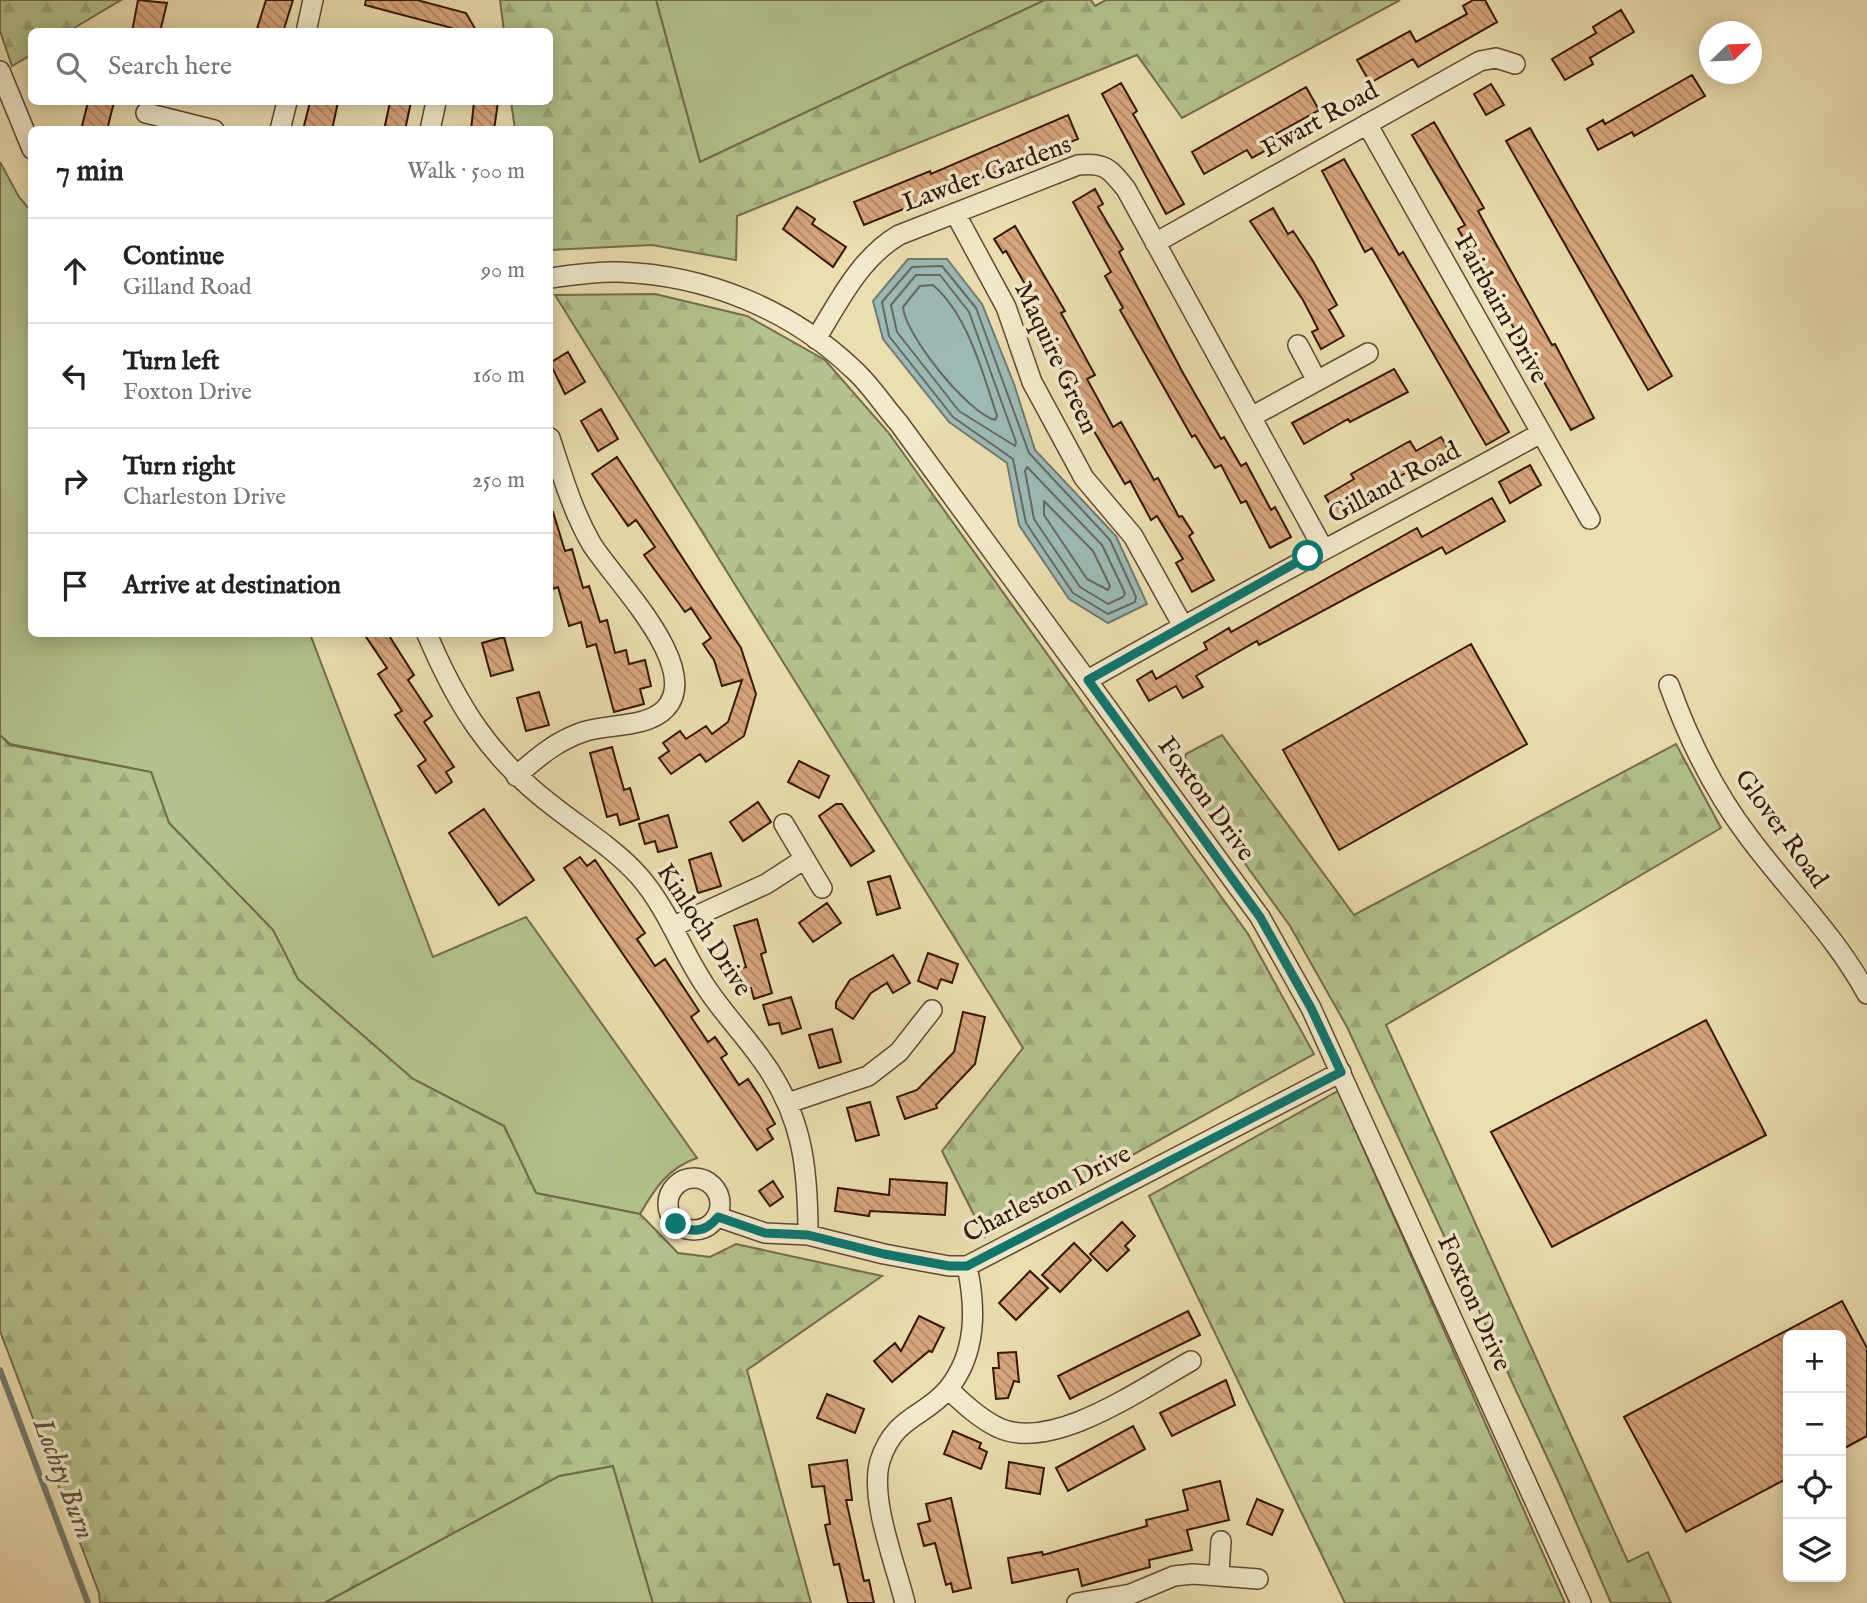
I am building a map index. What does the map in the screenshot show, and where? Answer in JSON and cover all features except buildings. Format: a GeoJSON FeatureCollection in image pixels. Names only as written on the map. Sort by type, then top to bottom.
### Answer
{"type":"FeatureCollection","features":[{"type":"Feature","properties":{"kind":"street"},"geometry":{"type":"LineString","coordinates":[[307,28],[313,0]]}},
{"type":"Feature","properties":{"kind":"street","name":"Ewart Road"},"geometry":{"type":"LineString","coordinates":[[1155,243],[1480,61],[1496,58],[1515,64]]}},
{"type":"Feature","properties":{"kind":"street"},"geometry":{"type":"LineString","coordinates":[[0,71],[28,139]]}},
{"type":"Feature","properties":{"kind":"street"},"geometry":{"type":"LineString","coordinates":[[281,126],[286,105]]}},
{"type":"Feature","properties":{"kind":"street"},"geometry":{"type":"LineString","coordinates":[[430,126],[435,105]]}},
{"type":"Feature","properties":{"kind":"street"},"geometry":{"type":"LineString","coordinates":[[145,115],[196,126]]}},
{"type":"Feature","properties":{"kind":"street","name":"Fairbairn Drive"},"geometry":{"type":"LineString","coordinates":[[1367,124],[1590,519]]}},
{"type":"Feature","properties":{"kind":"street","name":"Lawder Gardens"},"geometry":{"type":"LineString","coordinates":[[816,339],[867,259],[882,245],[954,213],[1078,165],[1096,163],[1104,166],[1126,189],[1324,550]]}},
{"type":"Feature","properties":{"kind":"street","name":"Maquire Green"},"geometry":{"type":"LineString","coordinates":[[954,213],[1006,307],[1032,382],[1084,478],[1133,536],[1184,626]]}},
{"type":"Feature","properties":{"kind":"street","name":"Foxton Drive"},"geometry":{"type":"LineString","coordinates":[[553,278],[618,272],[706,284],[744,297],[816,339],[854,369],[898,422],[1260,917],[1311,1008],[1341,1072],[1581,1603]]}},
{"type":"Feature","properties":{"kind":"street"},"geometry":{"type":"LineString","coordinates":[[1298,345],[1317,381]]}},
{"type":"Feature","properties":{"kind":"street"},"geometry":{"type":"LineString","coordinates":[[1251,417],[1368,353]]}},
{"type":"Feature","properties":{"kind":"street","name":"Gilland Road"},"geometry":{"type":"LineString","coordinates":[[1088,680],[1541,433]]}},
{"type":"Feature","properties":{"kind":"street"},"geometry":{"type":"LineString","coordinates":[[516,776],[554,745],[581,732],[642,720],[665,709],[673,693],[669,657],[645,613],[592,543],[573,506],[553,447]]}},
{"type":"Feature","properties":{"kind":"street","name":"Kinloch Drive"},"geometry":{"type":"LineString","coordinates":[[428,637],[466,715],[516,776],[617,854],[659,902],[704,985],[764,1062],[788,1103],[801,1139],[808,1179],[808,1235]]}},
{"type":"Feature","properties":{"kind":"street","name":"Glover Road"},"geometry":{"type":"LineString","coordinates":[[1669,685],[1717,789],[1747,835],[1825,930],[1867,994]]}},
{"type":"Feature","properties":{"kind":"street"},"geometry":{"type":"LineString","coordinates":[[784,824],[821,888]]}},
{"type":"Feature","properties":{"kind":"street"},"geometry":{"type":"LineString","coordinates":[[672,926],[766,884],[803,860]]}},
{"type":"Feature","properties":{"kind":"street"},"geometry":{"type":"LineString","coordinates":[[788,1103],[868,1076],[898,1052],[932,1010]]}},
{"type":"Feature","properties":{"kind":"street","name":"Charleston Drive"},"geometry":{"type":"LineString","coordinates":[[718,1217],[765,1233],[808,1235],[884,1254],[949,1266],[967,1266],[1341,1072]]}},
{"type":"Feature","properties":{"kind":"street"},"geometry":{"type":"LineString","coordinates":[[905,1603],[877,1491],[879,1463],[890,1438],[908,1419],[948,1389],[972,1339],[974,1308],[967,1266]]}},
{"type":"Feature","properties":{"kind":"street"},"geometry":{"type":"LineString","coordinates":[[948,1389],[984,1420],[1002,1429],[1025,1435],[1044,1434],[1067,1428],[1191,1362]]}},
{"type":"Feature","properties":{"kind":"street"},"geometry":{"type":"LineString","coordinates":[[1219,1573],[1221,1541]]}},
{"type":"Feature","properties":{"kind":"street"},"geometry":{"type":"LineString","coordinates":[[1077,1603],[1131,1594],[1174,1577],[1219,1573],[1258,1579]]}},
{"type":"Feature","properties":{"kind":"green space"},"geometry":{"type":"Polygon","coordinates":[[[0,0],[121,0],[74,28],[28,28],[28,57],[12,66],[0,31],[0,0]]]}},
{"type":"Feature","properties":{"kind":"green space"},"geometry":{"type":"Polygon","coordinates":[[[500,0],[656,0],[700,162],[1045,0],[1091,0],[1095,6],[1106,0],[1400,0],[1182,118],[1137,55],[737,216],[736,260],[652,245],[553,250],[553,126],[515,126],[511,105],[553,105],[553,28],[504,28],[500,0]]]}},
{"type":"Feature","properties":{"kind":"green space"},"geometry":{"type":"Polygon","coordinates":[[[656,0],[1045,0],[700,162],[656,0]]]}},
{"type":"Feature","properties":{"kind":"green space"},"geometry":{"type":"Polygon","coordinates":[[[0,162],[19,197],[28,208],[28,637],[311,637],[433,957],[526,917],[697,1158],[670,1173],[640,1214],[536,1193],[504,1126],[413,1079],[298,979],[273,930],[169,823],[151,772],[10,744],[0,735],[0,162]]]}},
{"type":"Feature","properties":{"kind":"green space"},"geometry":{"type":"Polygon","coordinates":[[[655,294],[747,316],[825,360],[888,432],[1248,934],[1314,1054],[985,1237],[942,1151],[1023,1048],[555,295],[655,294]]]}},
{"type":"Feature","properties":{"kind":"green space"},"geometry":{"type":"Polygon","coordinates":[[[0,735],[10,745],[151,772],[169,823],[273,930],[298,979],[413,1079],[504,1126],[536,1193],[640,1214],[678,1253],[710,1257],[736,1244],[882,1276],[747,1370],[811,1603],[653,1603],[613,1466],[559,1476],[324,1603],[100,1603],[99,1593],[0,1331],[0,735]]]}},
{"type":"Feature","properties":{"kind":"green space"},"geometry":{"type":"Polygon","coordinates":[[[1222,735],[1354,915],[1676,744],[1721,828],[1386,1025],[1628,1562],[1648,1552],[1671,1603],[1611,1603],[1559,1483],[1347,1027],[1290,926],[1181,775],[1186,754],[1222,735]]]}},
{"type":"Feature","properties":{"kind":"green space"},"geometry":{"type":"Polygon","coordinates":[[[1338,1091],[1565,1603],[1345,1603],[1149,1196],[1338,1091]]]}},
{"type":"Feature","properties":{"kind":"green space"},"geometry":{"type":"Polygon","coordinates":[[[613,1466],[653,1603],[326,1602],[559,1476],[613,1466]]]}},
{"type":"Feature","properties":{"kind":"water"},"geometry":{"type":"Polygon","coordinates":[[[908,259],[947,259],[982,304],[1014,384],[1035,450],[1116,536],[1147,604],[1108,623],[1069,599],[1019,525],[1007,463],[949,422],[883,339],[873,301],[908,259]]]}},
{"type":"Feature","properties":{"kind":"waterway","name":"Lochty Burn"},"geometry":{"type":"LineString","coordinates":[[0,1370],[88,1603]]}},
{"type":"Feature","properties":{"kind":"route"},"geometry":{"type":"LineString","coordinates":[[676,1224],[683,1228],[699,1230],[706,1228],[718,1217],[765,1233],[808,1235],[884,1254],[949,1266],[967,1266],[1194,1148],[1243,1126],[1341,1072],[1311,1008],[1260,917],[1088,680],[1308,556]]}}]}
